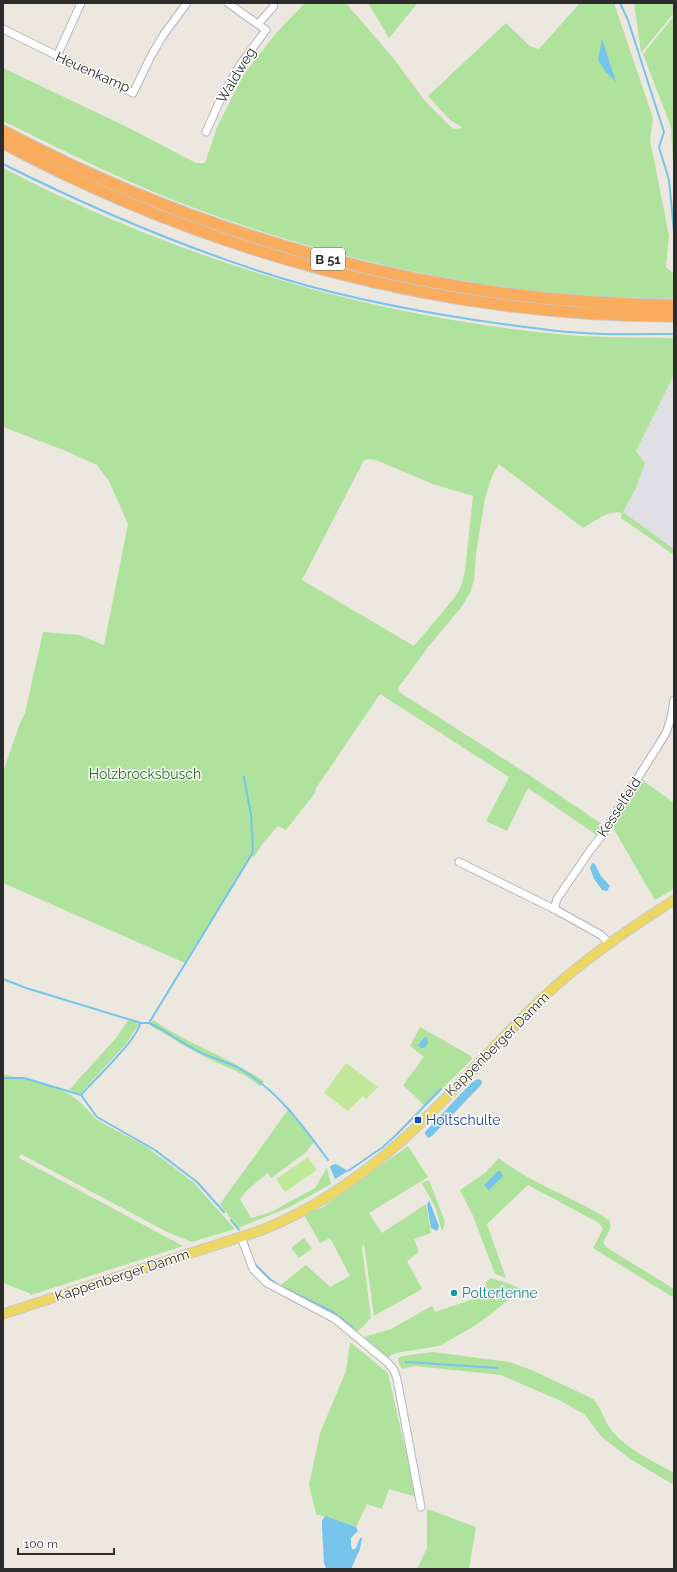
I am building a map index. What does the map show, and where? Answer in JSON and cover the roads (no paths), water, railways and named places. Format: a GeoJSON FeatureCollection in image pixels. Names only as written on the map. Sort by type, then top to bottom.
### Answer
{"type":"FeatureCollection","features":[{"type":"Feature","properties":{"kind":"highway","name":"B 51"},"geometry":{"type":"LineString","coordinates":[[3,130],[66,162],[176,209],[276,244],[358,267],[412,279],[512,295],[598,303],[674,305]]}},
{"type":"Feature","properties":{"kind":"highway","name":"B 51"},"geometry":{"type":"LineString","coordinates":[[3,143],[109,194],[172,220],[272,255],[350,276],[414,291],[502,305],[592,314],[674,316]]}},
{"type":"Feature","properties":{"kind":"main road","name":"Kappenberger Damm"},"geometry":{"type":"LineString","coordinates":[[3,1314],[241,1237],[281,1222],[335,1191],[382,1157],[429,1114],[546,994],[571,972],[609,943],[674,900]]}},
{"type":"Feature","properties":{"kind":"street"},"geometry":{"type":"LineString","coordinates":[[57,56],[81,3]]}},
{"type":"Feature","properties":{"kind":"street","name":"Heuenkamp"},"geometry":{"type":"LineString","coordinates":[[3,30],[133,93],[158,45],[187,3]]}},
{"type":"Feature","properties":{"kind":"street"},"geometry":{"type":"LineString","coordinates":[[228,3],[258,24],[273,7],[274,3]]}},
{"type":"Feature","properties":{"kind":"street","name":"Waldweg"},"geometry":{"type":"LineString","coordinates":[[206,132],[222,96],[240,65],[266,30],[258,24]]}},
{"type":"Feature","properties":{"kind":"street","name":"Kesselfeld"},"geometry":{"type":"LineString","coordinates":[[556,910],[555,906],[557,899],[581,862],[602,835],[666,732],[671,718],[674,700]]}},
{"type":"Feature","properties":{"kind":"street"},"geometry":{"type":"LineString","coordinates":[[459,862],[556,910],[601,935],[609,943]]}},
{"type":"Feature","properties":{"kind":"street"},"geometry":{"type":"LineString","coordinates":[[241,1237],[253,1269],[267,1283],[335,1319],[387,1362],[394,1370],[397,1379],[421,1508]]}},
{"type":"Feature","properties":{"kind":"water"},"geometry":{"type":"Polygon","coordinates":[[[602,39],[616,82],[605,71],[598,60],[602,39]]]}},
{"type":"Feature","properties":{"kind":"water"},"geometry":{"type":"Polygon","coordinates":[[[592,863],[595,864],[601,876],[610,886],[607,891],[602,890],[594,879],[590,868],[592,863]]]}},
{"type":"Feature","properties":{"kind":"water"},"geometry":{"type":"Polygon","coordinates":[[[425,1037],[427,1038],[428,1043],[424,1048],[421,1048],[418,1045],[425,1037]]]}},
{"type":"Feature","properties":{"kind":"water"},"geometry":{"type":"Polygon","coordinates":[[[478,1079],[482,1081],[481,1085],[432,1136],[428,1138],[425,1132],[472,1082],[478,1079]]]}},
{"type":"Feature","properties":{"kind":"water"},"geometry":{"type":"Polygon","coordinates":[[[336,1164],[348,1171],[335,1179],[330,1167],[336,1164]]]}},
{"type":"Feature","properties":{"kind":"water"},"geometry":{"type":"Polygon","coordinates":[[[498,1171],[500,1171],[503,1176],[488,1190],[484,1185],[498,1171]]]}},
{"type":"Feature","properties":{"kind":"water"},"geometry":{"type":"Polygon","coordinates":[[[429,1200],[439,1226],[437,1231],[431,1228],[427,1205],[429,1200]]]}},
{"type":"Feature","properties":{"kind":"water"},"geometry":{"type":"Polygon","coordinates":[[[325,1516],[356,1527],[358,1531],[351,1538],[351,1546],[353,1550],[356,1548],[360,1538],[362,1538],[360,1549],[351,1569],[326,1568],[324,1563],[322,1527],[322,1521],[325,1516]]]}},
{"type":"Feature","properties":{"kind":"waterway"},"geometry":{"type":"LineString","coordinates":[[620,3],[628,20],[664,132],[659,147],[669,180],[674,232]]}},
{"type":"Feature","properties":{"kind":"waterway"},"geometry":{"type":"LineString","coordinates":[[3,164],[66,195],[163,236],[229,261],[314,288],[421,311],[542,329],[594,334],[674,334]]}},
{"type":"Feature","properties":{"kind":"waterway"},"geometry":{"type":"LineString","coordinates":[[149,1023],[252,854],[251,815],[244,777]]}},
{"type":"Feature","properties":{"kind":"waterway"},"geometry":{"type":"LineString","coordinates":[[3,979],[26,988],[141,1023],[149,1023],[188,1046],[242,1070],[268,1089],[290,1110],[328,1160]]}},
{"type":"Feature","properties":{"kind":"waterway"},"geometry":{"type":"LineString","coordinates":[[81,1095],[124,1049],[138,1030],[140,1023]]}},
{"type":"Feature","properties":{"kind":"waterway"},"geometry":{"type":"LineString","coordinates":[[3,1078],[24,1078],[81,1095],[97,1117],[155,1150],[197,1182],[224,1212]]}},
{"type":"Feature","properties":{"kind":"waterway"},"geometry":{"type":"LineString","coordinates":[[348,1171],[383,1147],[441,1089]]}},
{"type":"Feature","properties":{"kind":"waterway"},"geometry":{"type":"LineString","coordinates":[[231,1220],[239,1230]]}},
{"type":"Feature","properties":{"kind":"waterway"},"geometry":{"type":"LineString","coordinates":[[247,1243],[249,1250]]}},
{"type":"Feature","properties":{"kind":"waterway"},"geometry":{"type":"LineString","coordinates":[[254,1263],[277,1284]]}},
{"type":"Feature","properties":{"kind":"waterway"},"geometry":{"type":"LineString","coordinates":[[282,1287],[333,1312],[352,1327]]}},
{"type":"Feature","properties":{"kind":"waterway"},"geometry":{"type":"LineString","coordinates":[[406,1362],[498,1368]]}},
{"type":"Feature","properties":{"kind":"place","name":"Holtschulte"},"geometry":{"type":"Point","coordinates":[418,1120]}},
{"type":"Feature","properties":{"kind":"place","name":"Poltertenne"},"geometry":{"type":"Point","coordinates":[454,1293]}},
{"type":"Feature","properties":{"kind":"park label","name":"Holzbrocksbusch"},"geometry":{"type":"Point","coordinates":[145,774]}}]}
